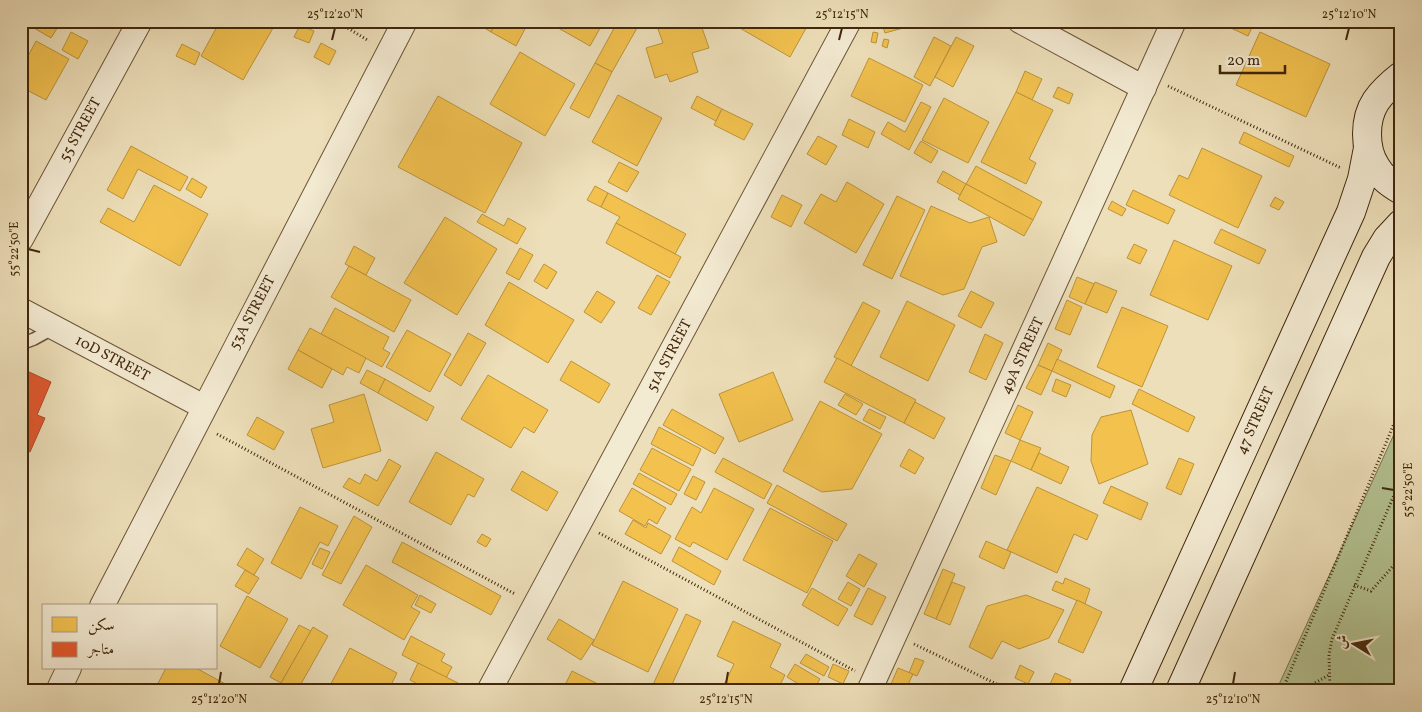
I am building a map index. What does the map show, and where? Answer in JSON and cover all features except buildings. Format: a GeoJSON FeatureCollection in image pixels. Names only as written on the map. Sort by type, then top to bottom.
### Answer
{"type":"FeatureCollection","features":[{"type":"Feature","properties":{"kind":"street","name":"55 STREET"},"geometry":{"type":"LineString","coordinates":[[21,239],[140,21]]}},
{"type":"Feature","properties":{"kind":"street","name":"53A STREET"},"geometry":{"type":"LineString","coordinates":[[103,604],[405,21]]}},
{"type":"Feature","properties":{"kind":"street","name":"51A STREET"},"geometry":{"type":"LineString","coordinates":[[490,691],[849,21]]}},
{"type":"Feature","properties":{"kind":"street"},"geometry":{"type":"LineString","coordinates":[[1020,21],[1147,82]]}},
{"type":"Feature","properties":{"kind":"street","name":"49A STREET"},"geometry":{"type":"LineString","coordinates":[[872,686],[1174,21]]}},
{"type":"Feature","properties":{"kind":"street"},"geometry":{"type":"LineString","coordinates":[[1401,76],[1375,102],[1367,124],[1368,148],[1375,166],[1387,181],[1401,190]]}},
{"type":"Feature","properties":{"kind":"street","name":"47 STREET"},"geometry":{"type":"LineString","coordinates":[[1133,691],[1351,212],[1362,179],[1368,148]]}},
{"type":"Feature","properties":{"kind":"street"},"geometry":{"type":"LineString","coordinates":[[1182,689],[1376,257],[1387,239],[1401,224]]}},
{"type":"Feature","properties":{"kind":"street","name":"10D STREET"},"geometry":{"type":"LineString","coordinates":[[21,310],[200,415]]}},
{"type":"Feature","properties":{"kind":"street"},"geometry":{"type":"LineString","coordinates":[[58,691],[68,670]]}},
{"type":"Feature","properties":{"kind":"lane"},"geometry":{"type":"LineString","coordinates":[[21,344],[54,328]]}},
{"type":"Feature","properties":{"kind":"path"},"geometry":{"type":"LineString","coordinates":[[336,21],[389,52]]}},
{"type":"Feature","properties":{"kind":"path"},"geometry":{"type":"LineString","coordinates":[[1147,82],[1362,179]]}},
{"type":"Feature","properties":{"kind":"path"},"geometry":{"type":"LineString","coordinates":[[1282,691],[1401,407]]}},
{"type":"Feature","properties":{"kind":"path"},"geometry":{"type":"LineString","coordinates":[[200,415],[536,606]]}},
{"type":"Feature","properties":{"kind":"path"},"geometry":{"type":"LineString","coordinates":[[1330,691],[1328,655],[1332,639],[1401,479]]}},
{"type":"Feature","properties":{"kind":"path"},"geometry":{"type":"LineString","coordinates":[[580,523],[872,686]]}},
{"type":"Feature","properties":{"kind":"path"},"geometry":{"type":"LineString","coordinates":[[1354,585],[1371,591],[1401,557]]}},
{"type":"Feature","properties":{"kind":"path"},"geometry":{"type":"LineString","coordinates":[[895,635],[1010,691]]}},
{"type":"Feature","properties":{"kind":"path"},"geometry":{"type":"LineString","coordinates":[[1306,688],[1328,675]]}},
{"type":"Feature","properties":{"kind":"path"},"geometry":{"type":"LineString","coordinates":[[1393,691],[1401,686]]}},
{"type":"Feature","properties":{"kind":"green space"},"geometry":{"type":"Polygon","coordinates":[[[1401,419],[1401,691],[1276,691],[1401,419]]]}}]}
